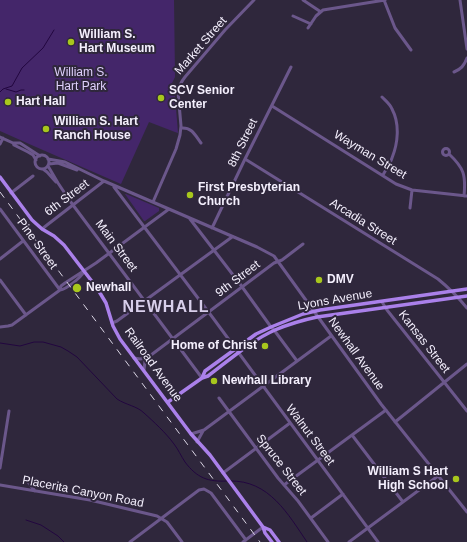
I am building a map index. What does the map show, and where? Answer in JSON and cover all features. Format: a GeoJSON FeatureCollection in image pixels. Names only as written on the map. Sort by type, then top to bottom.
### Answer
{"type":"FeatureCollection","features":[{"type":"Feature","properties":{"kind":"main road","name":"Railroad Avenue"},"geometry":{"type":"LineString","coordinates":[[0,177],[32,220],[42,230],[54,236],[64,245],[97,288],[106,302],[117,335],[197,442],[210,455],[264,527],[270,530],[279,542]]}},
{"type":"Feature","properties":{"kind":"main road","name":"Lyons Avenue"},"geometry":{"type":"LineString","coordinates":[[202,378],[205,371],[256,334],[292,318],[314,312],[467,289]]}},
{"type":"Feature","properties":{"kind":"main road","name":"Lyons Avenue"},"geometry":{"type":"LineString","coordinates":[[168,402],[202,378],[208,376],[238,353],[274,330],[317,317],[467,296]]}},
{"type":"Feature","properties":{"kind":"main road","name":"Railroad Avenue"},"geometry":{"type":"LineString","coordinates":[[264,527],[265,534],[272,542]]}},
{"type":"Feature","properties":{"kind":"street","name":"Market Street"},"geometry":{"type":"LineString","coordinates":[[153,202],[176,149],[180,135],[181,128],[178,92],[181,82],[225,30],[254,0]]}},
{"type":"Feature","properties":{"kind":"street"},"geometry":{"type":"LineString","coordinates":[[303,0],[320,12]]}},
{"type":"Feature","properties":{"kind":"street"},"geometry":{"type":"LineString","coordinates":[[308,28],[316,16],[323,10],[385,0],[395,28],[411,50]]}},
{"type":"Feature","properties":{"kind":"street"},"geometry":{"type":"LineString","coordinates":[[460,0],[467,49]]}},
{"type":"Feature","properties":{"kind":"street"},"geometry":{"type":"LineString","coordinates":[[293,16],[311,24]]}},
{"type":"Feature","properties":{"kind":"street"},"geometry":{"type":"LineString","coordinates":[[454,72],[461,69],[467,58]]}},
{"type":"Feature","properties":{"kind":"street","name":"8th Street"},"geometry":{"type":"LineString","coordinates":[[212,228],[291,68]]}},
{"type":"Feature","properties":{"kind":"street"},"geometry":{"type":"LineString","coordinates":[[382,97],[393,110],[397,123],[396,146],[393,158],[383,175]]}},
{"type":"Feature","properties":{"kind":"street","name":"Wayman Street"},"geometry":{"type":"LineString","coordinates":[[272,106],[396,184],[412,190],[465,196]]}},
{"type":"Feature","properties":{"kind":"street"},"geometry":{"type":"LineString","coordinates":[[181,128],[190,129],[201,143]]}},
{"type":"Feature","properties":{"kind":"street"},"geometry":{"type":"LineString","coordinates":[[0,144],[2,138],[20,143],[40,156],[45,156],[48,159],[48,165],[43,169],[39,168],[33,155],[14,145],[13,142]]}},
{"type":"Feature","properties":{"kind":"street"},"geometry":{"type":"LineString","coordinates":[[448,154],[461,167],[464,174],[465,196]]}},
{"type":"Feature","properties":{"kind":"street"},"geometry":{"type":"LineString","coordinates":[[36,160],[40,156]]}},
{"type":"Feature","properties":{"kind":"street","name":"Newhall Avenue"},"geometry":{"type":"LineString","coordinates":[[48,159],[65,162],[83,172]]}},
{"type":"Feature","properties":{"kind":"street","name":"Arcadia Street"},"geometry":{"type":"LineString","coordinates":[[245,159],[438,279],[459,297],[467,308]]}},
{"type":"Feature","properties":{"kind":"street","name":"Newhall Avenue"},"geometry":{"type":"LineString","coordinates":[[48,165],[58,163],[83,172],[272,254],[395,422],[467,512]]}},
{"type":"Feature","properties":{"kind":"street","name":"Main Street"},"geometry":{"type":"LineString","coordinates":[[48,165],[58,183],[73,204],[202,378]]}},
{"type":"Feature","properties":{"kind":"street","name":"Main Street"},"geometry":{"type":"LineString","coordinates":[[43,169],[58,183]]}},
{"type":"Feature","properties":{"kind":"street"},"geometry":{"type":"LineString","coordinates":[[11,193],[34,176]]}},
{"type":"Feature","properties":{"kind":"street","name":"6th Street"},"geometry":{"type":"LineString","coordinates":[[42,230],[104,181]]}},
{"type":"Feature","properties":{"kind":"street","name":"Walnut Street"},"geometry":{"type":"LineString","coordinates":[[113,185],[145,226],[378,542]]}},
{"type":"Feature","properties":{"kind":"street"},"geometry":{"type":"LineString","coordinates":[[410,208],[412,190]]}},
{"type":"Feature","properties":{"kind":"street","name":"Pine Street"},"geometry":{"type":"LineString","coordinates":[[0,209],[60,290]]}},
{"type":"Feature","properties":{"kind":"street"},"geometry":{"type":"LineString","coordinates":[[0,326],[12,325],[69,285],[81,276],[84,271],[169,209]]}},
{"type":"Feature","properties":{"kind":"street"},"geometry":{"type":"LineString","coordinates":[[190,218],[297,361]]}},
{"type":"Feature","properties":{"kind":"street"},"geometry":{"type":"LineString","coordinates":[[112,323],[145,301],[232,237]]}},
{"type":"Feature","properties":{"kind":"street"},"geometry":{"type":"LineString","coordinates":[[0,259],[23,241]]}},
{"type":"Feature","properties":{"kind":"street","name":"9th Street"},"geometry":{"type":"LineString","coordinates":[[147,358],[274,263],[284,259],[302,244]]}},
{"type":"Feature","properties":{"kind":"street"},"geometry":{"type":"LineString","coordinates":[[0,280],[26,315]]}},
{"type":"Feature","properties":{"kind":"street","name":"Kansas Street"},"geometry":{"type":"LineString","coordinates":[[382,302],[467,411]]}},
{"type":"Feature","properties":{"kind":"street"},"geometry":{"type":"LineString","coordinates":[[191,434],[204,430],[331,336]]}},
{"type":"Feature","properties":{"kind":"street"},"geometry":{"type":"LineString","coordinates":[[134,358],[147,358]]}},
{"type":"Feature","properties":{"kind":"street"},"geometry":{"type":"LineString","coordinates":[[144,370],[145,361],[147,358]]}},
{"type":"Feature","properties":{"kind":"street"},"geometry":{"type":"LineString","coordinates":[[395,422],[467,364]]}},
{"type":"Feature","properties":{"kind":"street","name":"Spruce Street"},"geometry":{"type":"LineString","coordinates":[[219,398],[328,542]]}},
{"type":"Feature","properties":{"kind":"street"},"geometry":{"type":"LineString","coordinates":[[0,468],[9,410]]}},
{"type":"Feature","properties":{"kind":"street"},"geometry":{"type":"LineString","coordinates":[[284,485],[386,410]]}},
{"type":"Feature","properties":{"kind":"street"},"geometry":{"type":"LineString","coordinates":[[225,475],[256,448],[290,423]]}},
{"type":"Feature","properties":{"kind":"street"},"geometry":{"type":"LineString","coordinates":[[197,442],[204,430]]}},
{"type":"Feature","properties":{"kind":"street"},"geometry":{"type":"LineString","coordinates":[[352,435],[402,502]]}},
{"type":"Feature","properties":{"kind":"street"},"geometry":{"type":"LineString","coordinates":[[349,542],[438,476]]}},
{"type":"Feature","properties":{"kind":"street"},"geometry":{"type":"LineString","coordinates":[[25,478],[35,491]]}},
{"type":"Feature","properties":{"kind":"street","name":"Placerita Canyon Road"},"geometry":{"type":"LineString","coordinates":[[0,485],[98,502],[162,518]]}},
{"type":"Feature","properties":{"kind":"street"},"geometry":{"type":"LineString","coordinates":[[130,542],[199,490],[204,489],[211,493],[245,541],[264,527]]}},
{"type":"Feature","properties":{"kind":"street"},"geometry":{"type":"LineString","coordinates":[[311,518],[343,494]]}},
{"type":"Feature","properties":{"kind":"street"},"geometry":{"type":"LineString","coordinates":[[162,518],[167,522],[182,542]]}},
{"type":"Feature","properties":{"kind":"green space","name":"William S. Hart Park"},"geometry":{"type":"Polygon","coordinates":[[[0,0],[174,0],[175,77],[172,83],[174,84],[178,133],[149,122],[121,184],[0,131],[0,0]]]}},
{"type":"Feature","properties":{"kind":"green space"},"geometry":{"type":"Polygon","coordinates":[[[125,194],[159,208],[159,211],[144,221],[125,194]]]}},
{"type":"Feature","properties":{"kind":"waterway"},"geometry":{"type":"LineString","coordinates":[[0,92],[3,89],[12,86],[22,68],[43,48],[54,30]]}},
{"type":"Feature","properties":{"kind":"waterway"},"geometry":{"type":"LineString","coordinates":[[6,89],[16,92],[24,90]]}},
{"type":"Feature","properties":{"kind":"waterway"},"geometry":{"type":"LineString","coordinates":[[0,343],[20,346],[34,342],[43,342],[61,347],[68,351],[77,357],[117,399],[135,407],[156,424],[171,440],[185,462],[194,472],[209,480],[227,481]]}},
{"type":"Feature","properties":{"kind":"waterway"},"geometry":{"type":"LineString","coordinates":[[230,481],[244,482],[256,486],[266,492],[285,510],[307,542]]}},
{"type":"Feature","properties":{"kind":"waterway"},"geometry":{"type":"LineString","coordinates":[[26,520],[41,525],[58,536],[64,542]]}},
{"type":"Feature","properties":{"kind":"railway"},"geometry":{"type":"LineString","coordinates":[[0,192],[260,542]]}},
{"type":"Feature","properties":{"kind":"place","name":"William S. Hart Museum"},"geometry":{"type":"Point","coordinates":[71,42]}},
{"type":"Feature","properties":{"kind":"place","name":"SCV Senior Center"},"geometry":{"type":"Point","coordinates":[161,98]}},
{"type":"Feature","properties":{"kind":"place","name":"Hart Hall"},"geometry":{"type":"Point","coordinates":[8,102]}},
{"type":"Feature","properties":{"kind":"place","name":"William S. Hart Ranch House"},"geometry":{"type":"Point","coordinates":[46,129]}},
{"type":"Feature","properties":{"kind":"place","name":"First Presbyterian Church"},"geometry":{"type":"Point","coordinates":[190,195]}},
{"type":"Feature","properties":{"kind":"place","name":"DMV"},"geometry":{"type":"Point","coordinates":[319,280]}},
{"type":"Feature","properties":{"kind":"place","name":"Newhall"},"geometry":{"type":"Point","coordinates":[77,288]}},
{"type":"Feature","properties":{"kind":"place","name":"Home of Christ"},"geometry":{"type":"Point","coordinates":[265,346]}},
{"type":"Feature","properties":{"kind":"place","name":"Newhall Library"},"geometry":{"type":"Point","coordinates":[214,381]}},
{"type":"Feature","properties":{"kind":"place","name":"William S Hart High School"},"geometry":{"type":"Point","coordinates":[456,479]}},
{"type":"Feature","properties":{"kind":"district","name":"NEWHALL"},"geometry":{"type":"Point","coordinates":[166,308]}}]}
